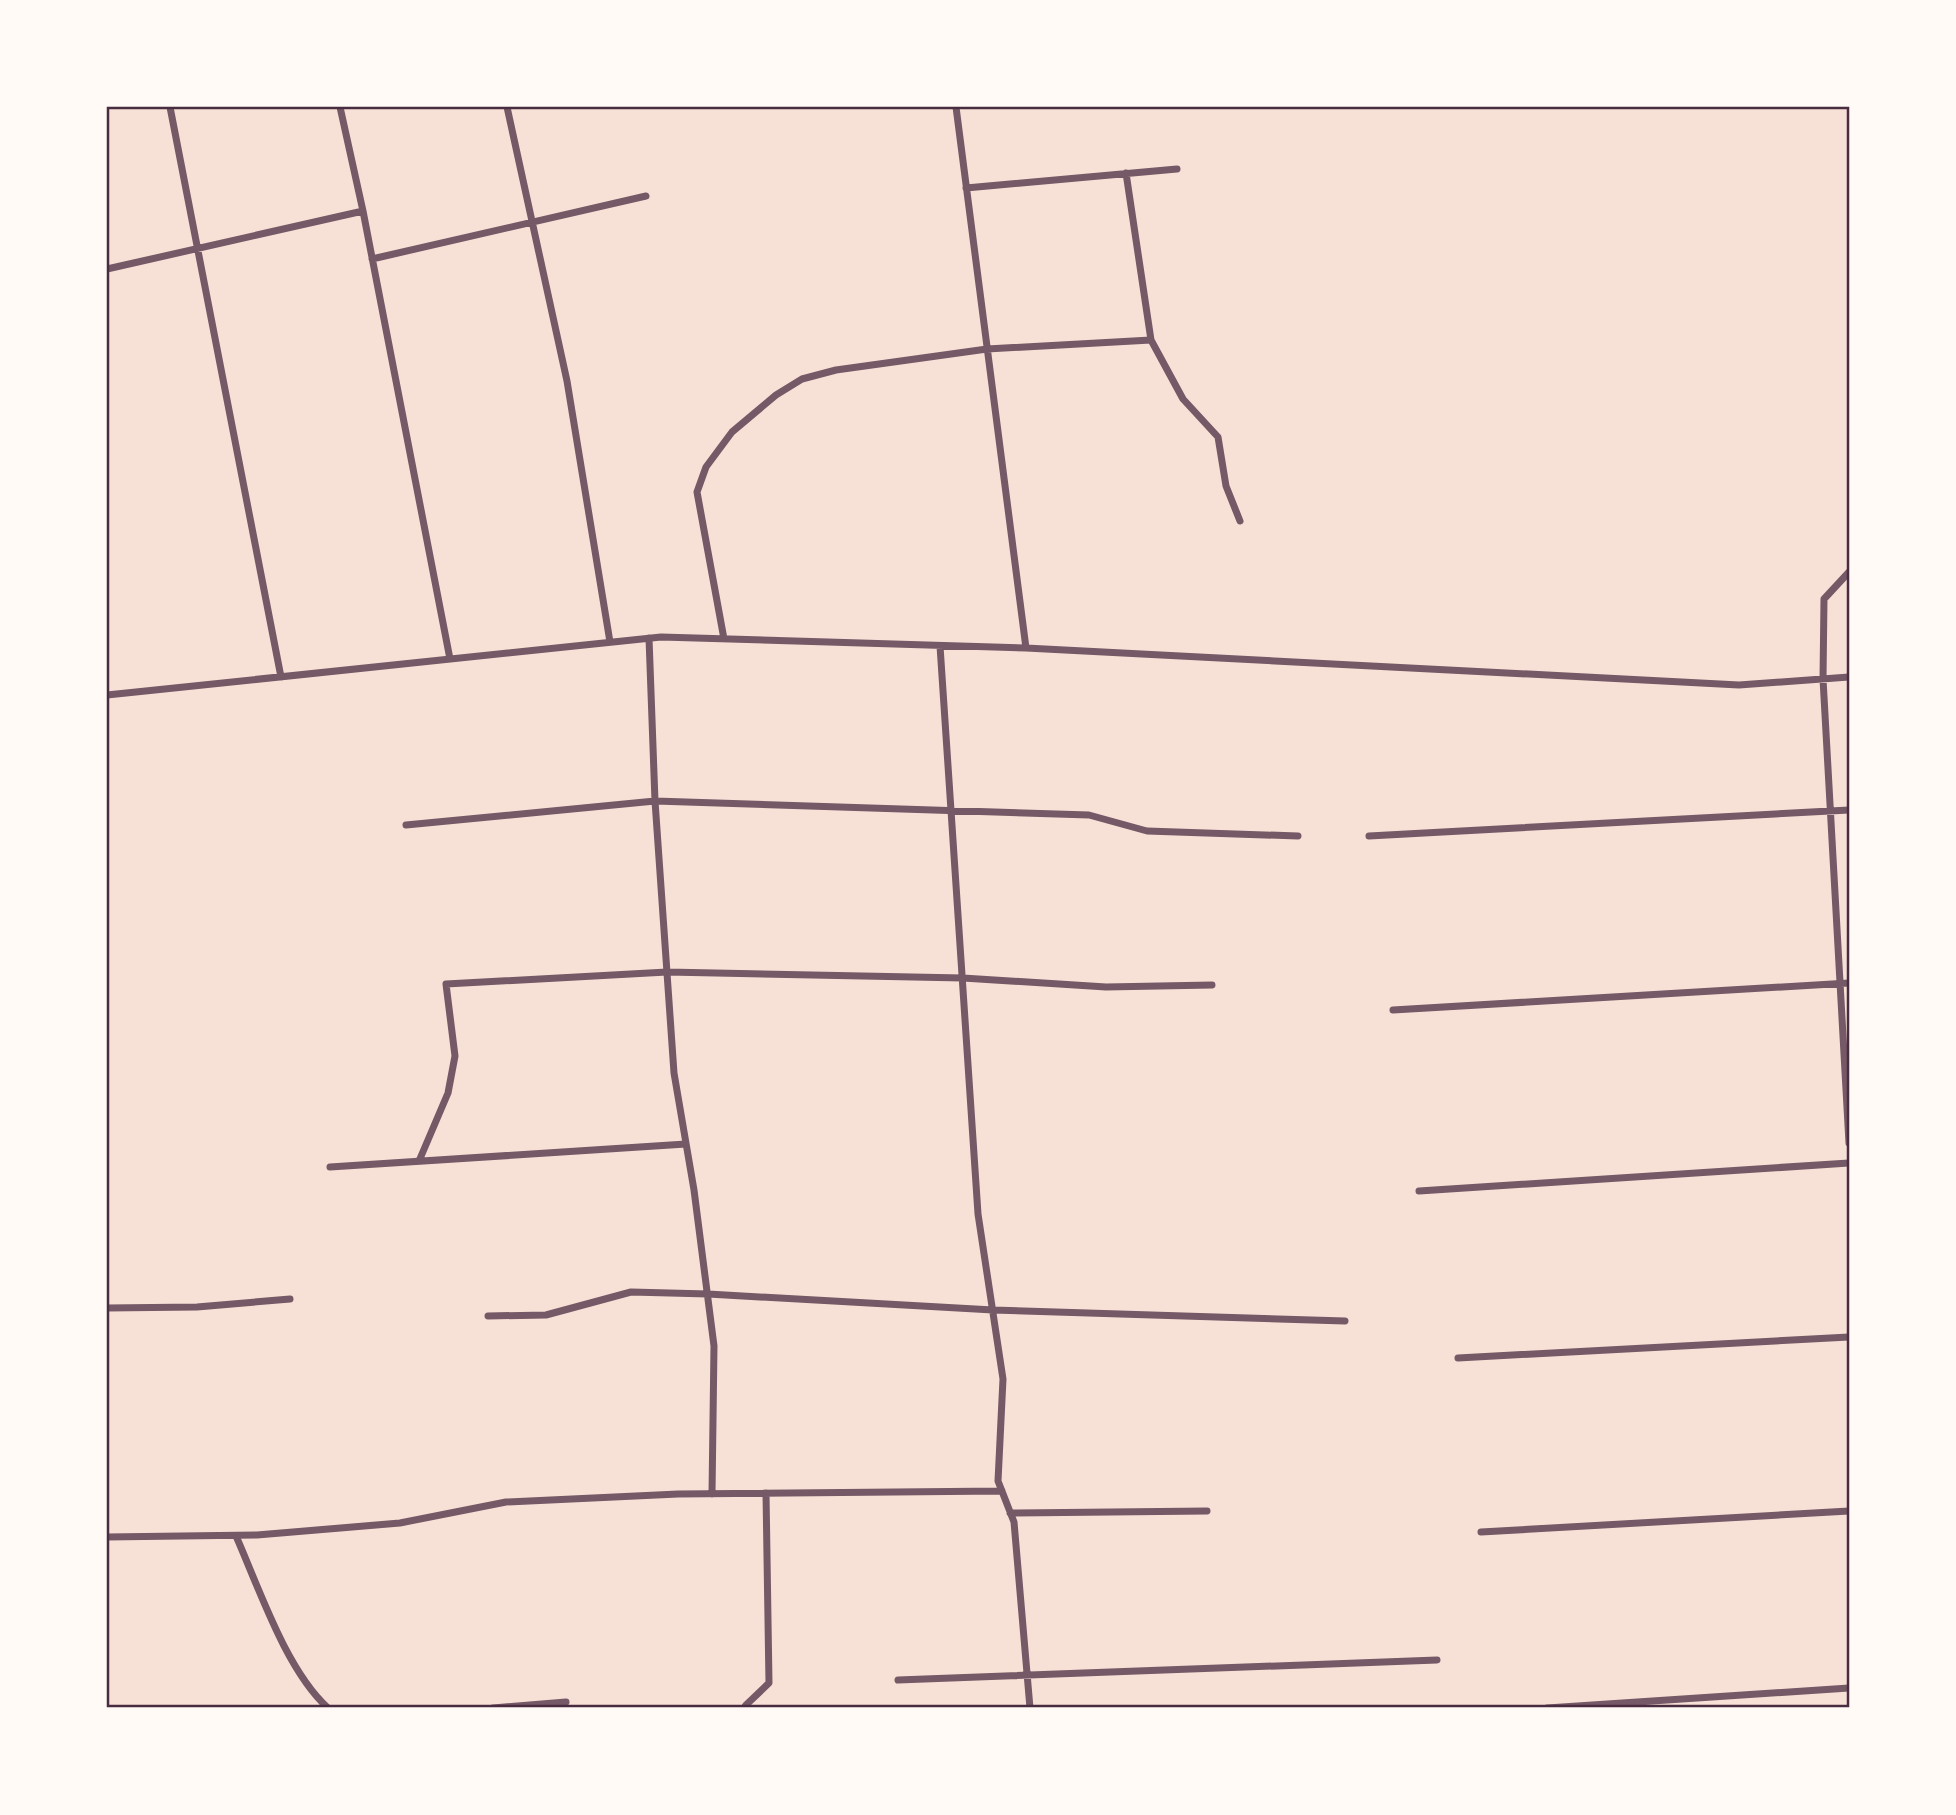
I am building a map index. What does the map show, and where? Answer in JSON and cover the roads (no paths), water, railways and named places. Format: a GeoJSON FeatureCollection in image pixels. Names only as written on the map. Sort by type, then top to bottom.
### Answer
{"type":"FeatureCollection","features":[{"type":"Feature","properties":{"kind":"street"},"geometry":{"type":"LineString","coordinates":[[170,107],[281,677]]}},
{"type":"Feature","properties":{"kind":"street"},"geometry":{"type":"LineString","coordinates":[[340,107],[363,211],[450,659]]}},
{"type":"Feature","properties":{"kind":"street"},"geometry":{"type":"LineString","coordinates":[[507,107],[567,381],[610,642]]}},
{"type":"Feature","properties":{"kind":"street"},"geometry":{"type":"LineString","coordinates":[[956,107],[1026,648]]}},
{"type":"Feature","properties":{"kind":"street"},"geometry":{"type":"LineString","coordinates":[[966,188],[1177,169]]}},
{"type":"Feature","properties":{"kind":"street"},"geometry":{"type":"LineString","coordinates":[[1126,173],[1152,340],[1183,399],[1218,437],[1226,485],[1241,521]]}},
{"type":"Feature","properties":{"kind":"street"},"geometry":{"type":"LineString","coordinates":[[372,259],[646,197]]}},
{"type":"Feature","properties":{"kind":"street"},"geometry":{"type":"LineString","coordinates":[[107,269],[363,211]]}},
{"type":"Feature","properties":{"kind":"street"},"geometry":{"type":"LineString","coordinates":[[724,639],[697,492],[706,467],[732,432],[776,396],[802,379],[836,370],[987,349],[1152,340]]}},
{"type":"Feature","properties":{"kind":"street"},"geometry":{"type":"LineString","coordinates":[[1849,572],[1824,599],[1823,679],[1849,1143]]}},
{"type":"Feature","properties":{"kind":"street"},"geometry":{"type":"LineString","coordinates":[[649,638],[655,801],[674,1073],[694,1190],[714,1346],[712,1494]]}},
{"type":"Feature","properties":{"kind":"street"},"geometry":{"type":"LineString","coordinates":[[107,695],[649,638],[1026,648],[1739,685],[1849,679]]}},
{"type":"Feature","properties":{"kind":"street"},"geometry":{"type":"LineString","coordinates":[[940,646],[978,1214],[1003,1379],[998,1481],[1014,1522],[1030,1708]]}},
{"type":"Feature","properties":{"kind":"street"},"geometry":{"type":"LineString","coordinates":[[406,825],[655,801],[1089,816],[1147,831],[1298,836]]}},
{"type":"Feature","properties":{"kind":"street"},"geometry":{"type":"LineString","coordinates":[[1369,836],[1849,810]]}},
{"type":"Feature","properties":{"kind":"street"},"geometry":{"type":"LineString","coordinates":[[419,1161],[448,1093],[455,1056],[446,984],[667,972],[963,978],[1106,987],[1212,985]]}},
{"type":"Feature","properties":{"kind":"street"},"geometry":{"type":"LineString","coordinates":[[1393,1010],[1849,983]]}},
{"type":"Feature","properties":{"kind":"street"},"geometry":{"type":"LineString","coordinates":[[330,1167],[686,1144]]}},
{"type":"Feature","properties":{"kind":"street"},"geometry":{"type":"LineString","coordinates":[[1419,1191],[1849,1163]]}},
{"type":"Feature","properties":{"kind":"street"},"geometry":{"type":"LineString","coordinates":[[488,1316],[546,1315],[631,1292],[993,1310],[1345,1321]]}},
{"type":"Feature","properties":{"kind":"street"},"geometry":{"type":"LineString","coordinates":[[107,1308],[197,1307],[290,1299]]}},
{"type":"Feature","properties":{"kind":"street"},"geometry":{"type":"LineString","coordinates":[[1458,1358],[1849,1337]]}},
{"type":"Feature","properties":{"kind":"street"},"geometry":{"type":"LineString","coordinates":[[107,1537],[236,1536],[400,1523],[506,1502],[712,1494],[1002,1491]]}},
{"type":"Feature","properties":{"kind":"street"},"geometry":{"type":"LineString","coordinates":[[744,1708],[769,1683],[766,1493]]}},
{"type":"Feature","properties":{"kind":"street"},"geometry":{"type":"LineString","coordinates":[[1010,1513],[1207,1511]]}},
{"type":"Feature","properties":{"kind":"street"},"geometry":{"type":"LineString","coordinates":[[1481,1532],[1849,1511]]}},
{"type":"Feature","properties":{"kind":"street"},"geometry":{"type":"LineString","coordinates":[[236,1536],[282,1641],[313,1695],[328,1708]]}},
{"type":"Feature","properties":{"kind":"street"},"geometry":{"type":"LineString","coordinates":[[898,1680],[1437,1660]]}},
{"type":"Feature","properties":{"kind":"street"},"geometry":{"type":"LineString","coordinates":[[1547,1708],[1849,1688]]}},
{"type":"Feature","properties":{"kind":"street"},"geometry":{"type":"LineString","coordinates":[[493,1708],[566,1702]]}}]}
